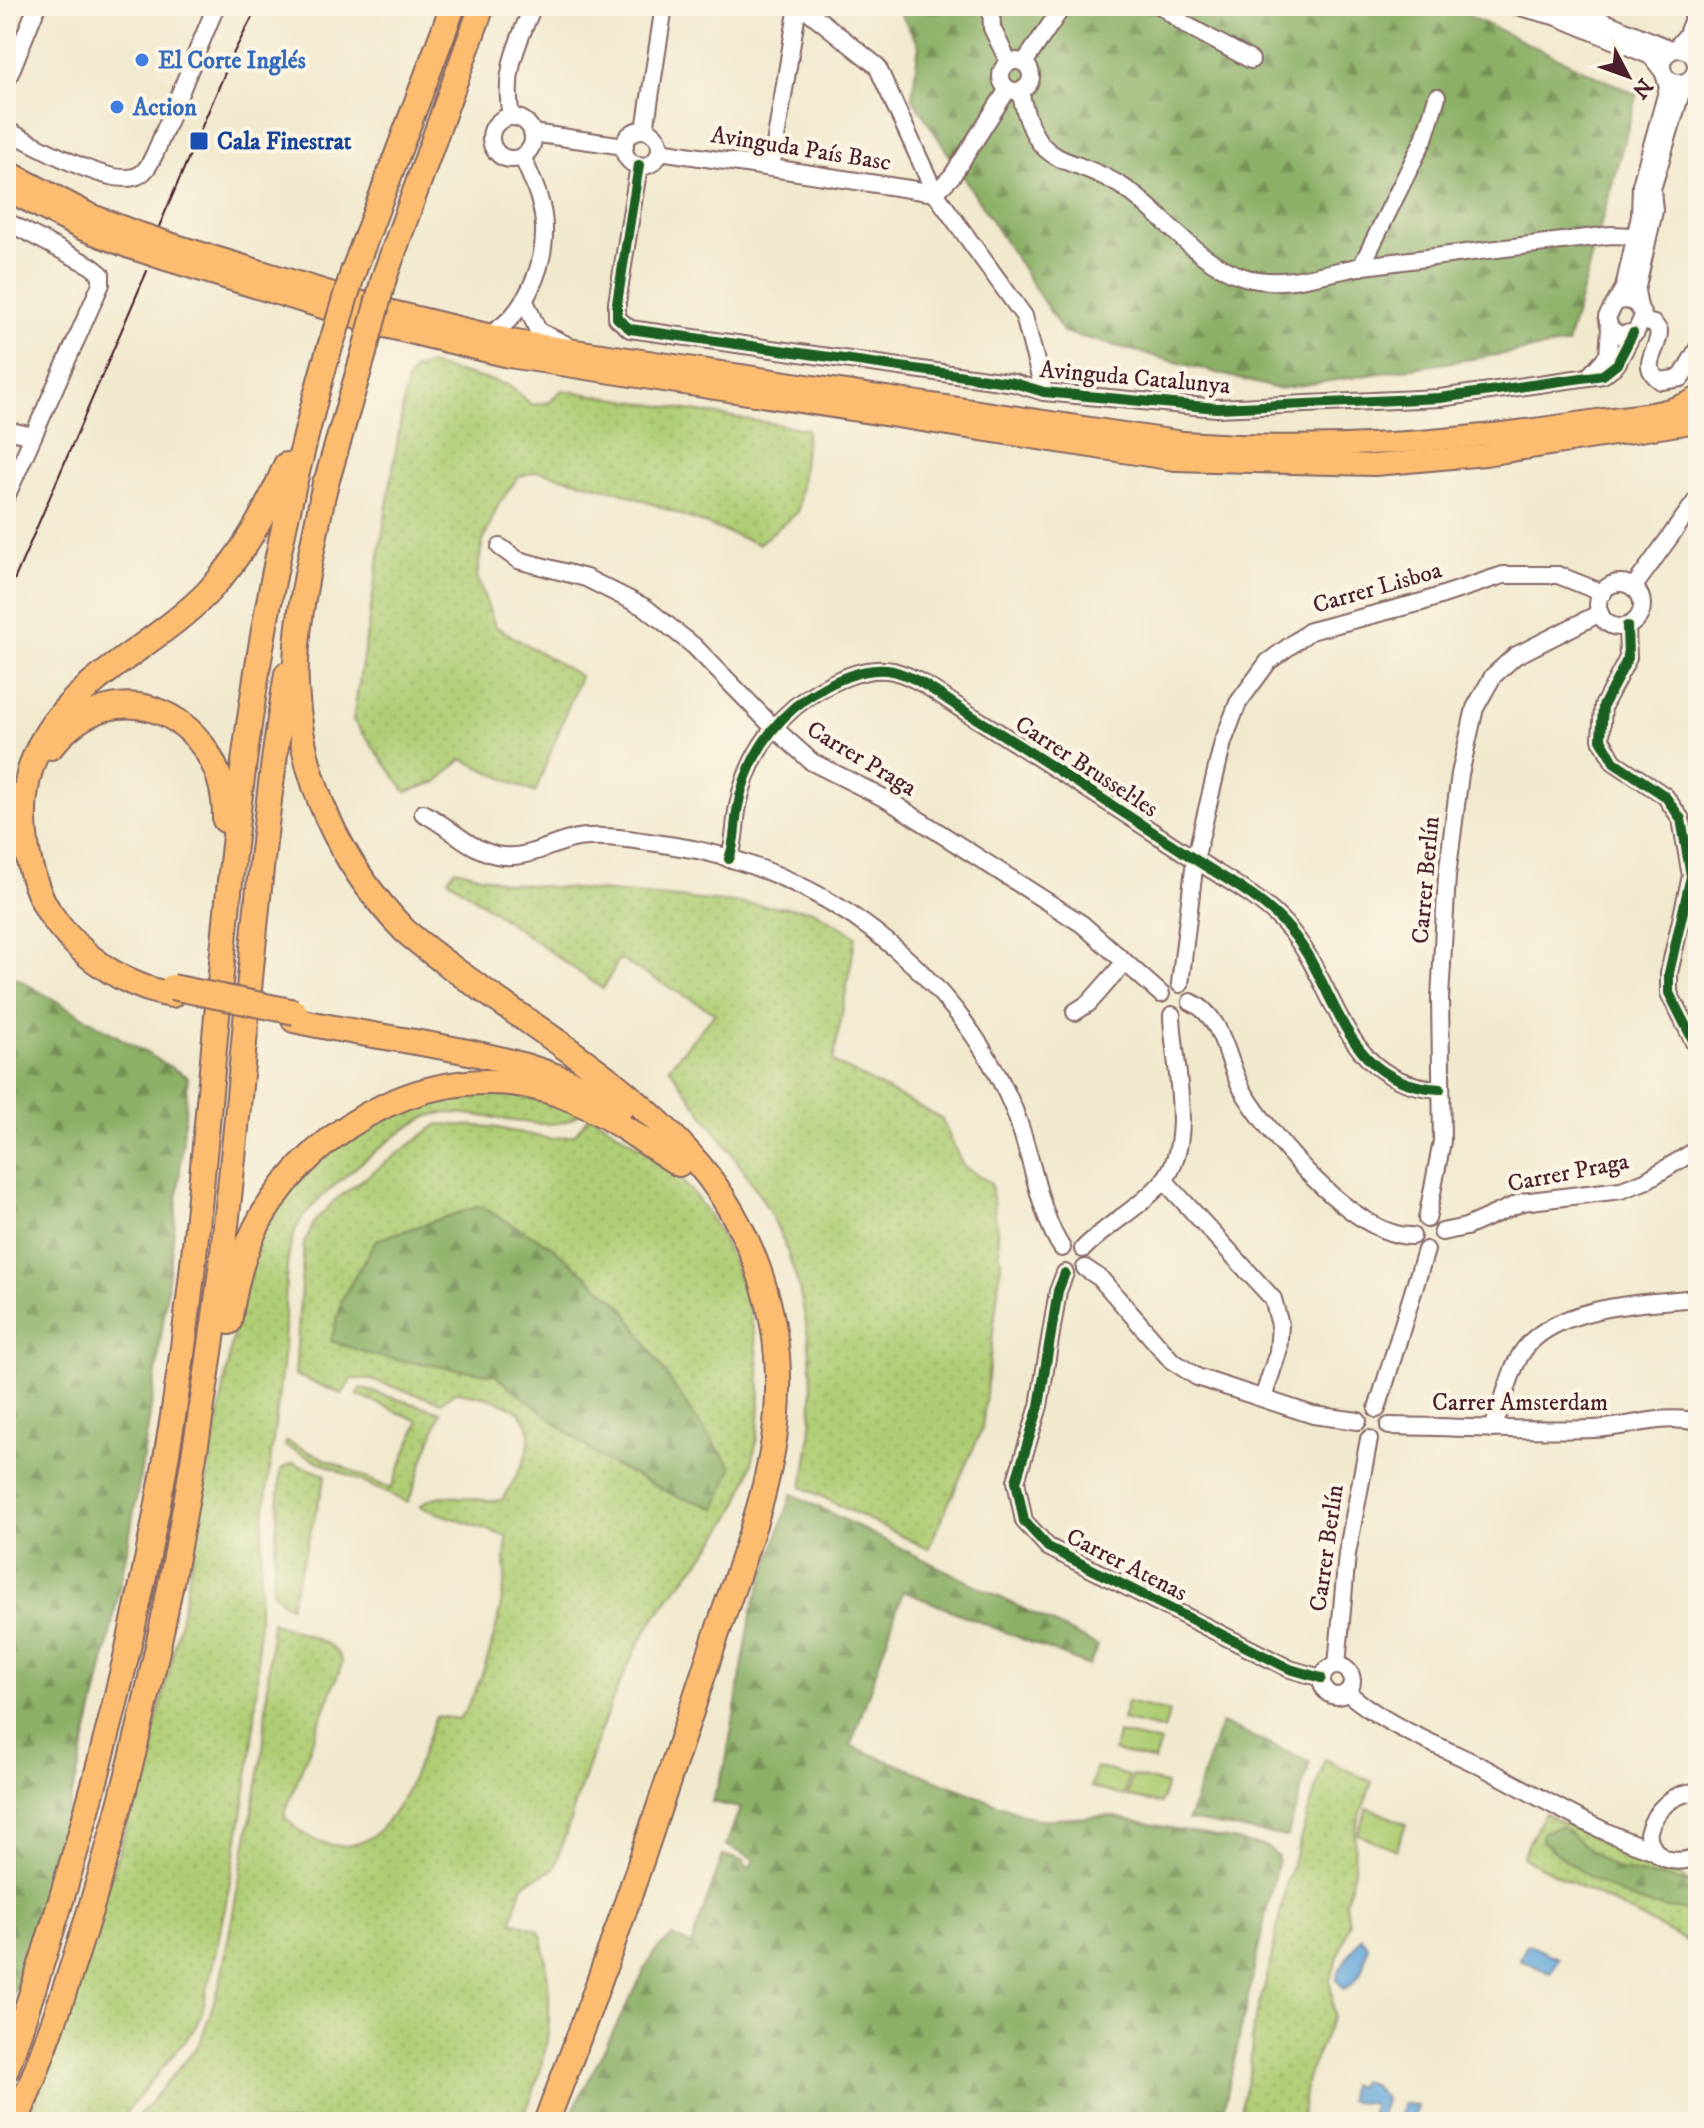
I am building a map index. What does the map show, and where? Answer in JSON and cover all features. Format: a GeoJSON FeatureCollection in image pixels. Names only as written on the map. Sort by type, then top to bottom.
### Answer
{"type":"FeatureCollection","features":[{"type":"Feature","properties":{"kind":"highway"},"geometry":{"type":"LineString","coordinates":[[453,6],[276,489],[239,554],[196,603],[72,700],[45,735],[27,786],[27,852],[39,892],[53,916],[98,964],[136,984],[539,1062],[596,1086],[671,1136]]}},
{"type":"Feature","properties":{"kind":"highway"},"geometry":{"type":"LineString","coordinates":[[123,1792],[181,1539],[222,1253],[283,695],[325,483],[384,278],[482,6]]}},
{"type":"Feature","properties":{"kind":"highway"},"geometry":{"type":"LineString","coordinates":[[6,2070],[96,1788],[158,1509],[188,1303],[243,763],[267,609],[325,361]]}},
{"type":"Feature","properties":{"kind":"highway"},"geometry":{"type":"LineString","coordinates":[[325,483],[300,630],[296,685],[313,780],[338,843],[375,900],[405,931],[648,1111],[708,1177],[733,1212],[756,1264],[776,1348],[779,1388],[776,1431],[761,1499],[672,1769],[546,2122]]}},
{"type":"Feature","properties":{"kind":"highway"},"geometry":{"type":"LineString","coordinates":[[172,991],[129,973],[92,950],[64,921],[44,885],[31,833],[31,799],[42,760],[59,737],[82,718],[120,707],[148,709],[188,728],[208,749],[222,779],[224,843],[230,886]]}},
{"type":"Feature","properties":{"kind":"highway"},"geometry":{"type":"LineString","coordinates":[[294,1016],[368,1037],[499,1058],[572,1081],[638,1120],[664,1142],[706,1195],[729,1232],[752,1286],[768,1361],[765,1450],[751,1505],[533,2122]]}},
{"type":"Feature","properties":{"kind":"highway"},"geometry":{"type":"LineString","coordinates":[[16,2122],[75,1955],[148,1713],[169,1629],[237,1278],[261,1219],[290,1177],[333,1136],[389,1103],[426,1091],[483,1083],[540,1088],[585,1104],[679,1164]]}},
{"type":"Feature","properties":{"kind":"main road"},"geometry":{"type":"LineString","coordinates":[[6,170],[131,239]]}},
{"type":"Feature","properties":{"kind":"main road"},"geometry":{"type":"LineString","coordinates":[[6,190],[81,229],[131,239],[393,330],[509,357],[1175,460],[1375,465],[1485,455],[1698,422]]}},
{"type":"Feature","properties":{"kind":"main road"},"geometry":{"type":"LineString","coordinates":[[170,252],[488,335],[584,353],[1121,435],[1246,446],[1330,448],[1458,440],[1667,409],[1698,397]]}},
{"type":"Feature","properties":{"kind":"street"},"geometry":{"type":"LineString","coordinates":[[6,83],[37,6]]}},
{"type":"Feature","properties":{"kind":"street"},"geometry":{"type":"LineString","coordinates":[[6,130],[99,173],[118,179],[137,176],[149,167],[216,6]]}},
{"type":"Feature","properties":{"kind":"street"},"geometry":{"type":"LineString","coordinates":[[511,117],[506,88],[508,71],[533,6]]}},
{"type":"Feature","properties":{"kind":"street"},"geometry":{"type":"LineString","coordinates":[[645,130],[664,6]]}},
{"type":"Feature","properties":{"kind":"street"},"geometry":{"type":"LineString","coordinates":[[771,168],[800,6],[877,66],[935,193],[1024,316],[1044,392]]}},
{"type":"Feature","properties":{"kind":"street"},"geometry":{"type":"LineString","coordinates":[[935,193],[952,176],[1014,90],[1028,87],[1032,78],[992,28],[991,6]]}},
{"type":"Feature","properties":{"kind":"street"},"geometry":{"type":"LineString","coordinates":[[1063,6],[1001,78],[1014,90],[1029,127],[1044,150],[1068,165],[1126,189],[1184,242],[1234,273],[1259,280],[1288,281],[1361,267],[1611,235],[1635,236]]}},
{"type":"Feature","properties":{"kind":"street"},"geometry":{"type":"LineString","coordinates":[[1161,6],[1186,25],[1251,60]]}},
{"type":"Feature","properties":{"kind":"street"},"geometry":{"type":"LineString","coordinates":[[1516,6],[1558,17],[1651,56],[1663,73],[1677,84],[1688,81]]}},
{"type":"Feature","properties":{"kind":"street"},"geometry":{"type":"LineString","coordinates":[[1566,6],[1674,50],[1687,51],[1695,61]]}},
{"type":"Feature","properties":{"kind":"street"},"geometry":{"type":"LineString","coordinates":[[1589,376],[1608,355],[1608,311],[1624,288],[1641,185],[1668,88],[1663,59],[1686,36],[1698,7]]}},
{"type":"Feature","properties":{"kind":"street"},"geometry":{"type":"LineString","coordinates":[[1638,320],[1636,291],[1654,211],[1652,189],[1681,93],[1695,71],[1698,41]]}},
{"type":"Feature","properties":{"kind":"street"},"geometry":{"type":"LineString","coordinates":[[1361,267],[1424,139],[1437,97]]}},
{"type":"Feature","properties":{"kind":"street"},"geometry":{"type":"LineString","coordinates":[[6,117],[31,141]]}},
{"type":"Feature","properties":{"kind":"street"},"geometry":{"type":"LineString","coordinates":[[511,117],[524,121],[532,133],[531,145],[522,156],[509,158],[493,147],[494,127],[511,117]]}},
{"type":"Feature","properties":{"kind":"street"},"geometry":{"type":"LineString","coordinates":[[645,130],[656,136],[660,151],[653,162],[639,165],[627,158],[625,146],[634,132],[645,130]]}},
{"type":"Feature","properties":{"kind":"street"},"geometry":{"type":"LineString","coordinates":[[532,133],[625,146]]}},
{"type":"Feature","properties":{"kind":"street","name":"Avinguda País Basc"},"geometry":{"type":"LineString","coordinates":[[660,151],[935,193]]}},
{"type":"Feature","properties":{"kind":"street"},"geometry":{"type":"LineString","coordinates":[[488,335],[513,318],[525,301],[539,264],[544,228],[539,195],[522,156]]}},
{"type":"Feature","properties":{"kind":"street","name":"Avinguda Catalunya"},"geometry":{"type":"LineString","coordinates":[[639,165],[617,318],[630,329],[1014,383],[1044,392],[1217,408],[1440,398],[1603,375],[1613,369],[1638,320]]}},
{"type":"Feature","properties":{"kind":"street"},"geometry":{"type":"LineString","coordinates":[[6,221],[101,274],[101,284],[6,497]]}},
{"type":"Feature","properties":{"kind":"street"},"geometry":{"type":"LineString","coordinates":[[1616,302],[1627,300],[1638,320],[1654,324],[1659,331],[1648,363],[1653,375],[1661,381],[1672,382],[1681,378],[1698,348]]}},
{"type":"Feature","properties":{"kind":"street"},"geometry":{"type":"LineString","coordinates":[[525,301],[538,331],[584,353]]}},
{"type":"Feature","properties":{"kind":"street"},"geometry":{"type":"LineString","coordinates":[[1610,328],[1619,335],[1638,320]]}},
{"type":"Feature","properties":{"kind":"street"},"geometry":{"type":"LineString","coordinates":[[6,430],[33,436]]}},
{"type":"Feature","properties":{"kind":"street"},"geometry":{"type":"LineString","coordinates":[[1633,588],[1698,498]]}},
{"type":"Feature","properties":{"kind":"street","name":"Carrer Praga"},"geometry":{"type":"LineString","coordinates":[[500,547],[518,560],[586,578],[646,608],[694,646],[812,762],[888,800],[1082,924],[1161,994]]}},
{"type":"Feature","properties":{"kind":"street","name":"Carrer Lisboa"},"geometry":{"type":"LineString","coordinates":[[1180,984],[1195,860],[1234,711],[1257,674],[1295,640],[1336,622],[1422,602],[1503,575],[1558,575],[1603,593]]}},
{"type":"Feature","properties":{"kind":"street"},"geometry":{"type":"LineString","coordinates":[[1618,584],[1633,588],[1640,598],[1641,612],[1627,626],[1612,626],[1600,613],[1598,603],[1603,593],[1618,584]]}},
{"type":"Feature","properties":{"kind":"street","name":"Carrer Berlín"},"geometry":{"type":"LineString","coordinates":[[1427,1219],[1442,1152],[1440,998],[1447,876],[1460,774],[1475,708],[1486,685],[1507,662],[1530,646],[1600,613]]}},
{"type":"Feature","properties":{"kind":"street"},"geometry":{"type":"LineString","coordinates":[[1627,626],[1628,658],[1603,706],[1601,739],[1614,762],[1665,796],[1681,819],[1691,876],[1669,973],[1669,993],[1698,1050]]}},
{"type":"Feature","properties":{"kind":"street","name":"Carrer Brussel·les"},"geometry":{"type":"LineString","coordinates":[[729,859],[735,842],[737,808],[746,776],[774,728],[792,710],[828,685],[866,671],[894,671],[1035,755],[1263,904],[1285,924],[1308,956],[1346,1031],[1379,1069],[1405,1084],[1440,1089]]}},
{"type":"Feature","properties":{"kind":"street"},"geometry":{"type":"LineString","coordinates":[[423,813],[463,841],[496,855],[522,855],[586,838],[669,845],[729,859],[795,884],[856,917],[883,937],[938,991],[985,1053],[1011,1102],[1036,1173],[1049,1225],[1062,1248],[1057,1262],[1065,1273],[1076,1274],[1085,1268],[1087,1258],[1083,1249],[1075,1244],[1062,1248]]}},
{"type":"Feature","properties":{"kind":"street"},"geometry":{"type":"LineString","coordinates":[[1075,1012],[1089,1003],[1125,962]]}},
{"type":"Feature","properties":{"kind":"street"},"geometry":{"type":"LineString","coordinates":[[1083,1249],[1164,1180],[1173,1164],[1181,1127],[1172,1015],[1162,1007],[1161,994],[1170,985],[1180,984],[1188,990],[1191,1002],[1215,1023],[1243,1090],[1302,1166],[1374,1227],[1412,1236]]}},
{"type":"Feature","properties":{"kind":"street"},"geometry":{"type":"LineString","coordinates":[[1172,1015],[1184,1013],[1191,1002]]}},
{"type":"Feature","properties":{"kind":"street","name":"Carrer Praga"},"geometry":{"type":"LineString","coordinates":[[1442,1232],[1466,1227],[1522,1202],[1621,1190],[1645,1181],[1698,1149]]}},
{"type":"Feature","properties":{"kind":"street"},"geometry":{"type":"LineString","coordinates":[[1164,1180],[1273,1299],[1280,1325],[1278,1352],[1263,1398]]}},
{"type":"Feature","properties":{"kind":"street"},"geometry":{"type":"LineString","coordinates":[[1427,1219],[1436,1222],[1442,1232],[1438,1245],[1426,1250],[1415,1244],[1412,1236],[1414,1226],[1427,1219]]}},
{"type":"Feature","properties":{"kind":"street"},"geometry":{"type":"LineString","coordinates":[[1377,1409],[1426,1250]]}},
{"type":"Feature","properties":{"kind":"street"},"geometry":{"type":"LineString","coordinates":[[1085,1268],[1100,1278],[1158,1347],[1182,1369],[1197,1377],[1325,1418],[1358,1421]]}},
{"type":"Feature","properties":{"kind":"street","name":"Carrer Atenas"},"geometry":{"type":"LineString","coordinates":[[1065,1273],[1058,1291],[1039,1406],[1016,1481],[1024,1521],[1048,1547],[1290,1669],[1321,1678]]}},
{"type":"Feature","properties":{"kind":"street"},"geometry":{"type":"LineString","coordinates":[[1492,1429],[1521,1354],[1537,1334],[1555,1322],[1593,1313],[1698,1298]]}},
{"type":"Feature","properties":{"kind":"street"},"geometry":{"type":"LineString","coordinates":[[1377,1409],[1386,1415],[1389,1426],[1381,1437],[1369,1439],[1360,1431],[1358,1421],[1364,1412],[1377,1409]]}},
{"type":"Feature","properties":{"kind":"street","name":"Carrer Amsterdam"},"geometry":{"type":"LineString","coordinates":[[1389,1426],[1608,1429],[1674,1418],[1698,1422]]}},
{"type":"Feature","properties":{"kind":"street","name":"Carrer Berlín"},"geometry":{"type":"LineString","coordinates":[[1337,1665],[1347,1554],[1369,1439]]}},
{"type":"Feature","properties":{"kind":"street"},"geometry":{"type":"LineString","coordinates":[[1337,1665],[1350,1674],[1352,1684],[1347,1692],[1337,1696],[1327,1693],[1321,1678],[1325,1670],[1337,1665]]}},
{"type":"Feature","properties":{"kind":"street"},"geometry":{"type":"LineString","coordinates":[[1347,1692],[1396,1725],[1490,1771],[1614,1838],[1652,1850],[1672,1862],[1696,1858]]}},
{"type":"Feature","properties":{"kind":"street"},"geometry":{"type":"LineString","coordinates":[[1652,1850],[1648,1834],[1657,1813],[1680,1795],[1698,1792]]}},
{"type":"Feature","properties":{"kind":"green space"},"geometry":{"type":"Polygon","coordinates":[[[896,6],[1448,6],[1637,95],[1567,344],[1278,389],[1063,332],[912,97],[919,45],[896,6]]]}},
{"type":"Feature","properties":{"kind":"green space"},"geometry":{"type":"Polygon","coordinates":[[[429,365],[508,385],[532,405],[550,402],[562,390],[807,429],[798,512],[758,544],[621,492],[538,471],[518,477],[497,507],[482,544],[477,577],[495,626],[580,676],[535,793],[462,759],[437,782],[406,792],[353,720],[407,381],[414,370],[429,365]]]}},
{"type":"Feature","properties":{"kind":"green space"},"geometry":{"type":"Polygon","coordinates":[[[455,869],[507,883],[813,910],[856,936],[833,1062],[941,1118],[963,1166],[991,1183],[1001,1263],[982,1429],[928,1549],[802,1487],[808,1454],[812,1384],[804,1312],[796,1277],[784,1244],[759,1194],[669,1067],[715,1013],[619,959],[603,989],[448,879],[455,869]]]}},
{"type":"Feature","properties":{"kind":"green space"},"geometry":{"type":"Polygon","coordinates":[[[6,972],[188,1077],[164,1316],[127,1552],[75,1786],[6,2016],[6,972]]]}},
{"type":"Feature","properties":{"kind":"green space"},"geometry":{"type":"Polygon","coordinates":[[[474,1094],[515,1095],[581,1111],[569,1120],[553,1124],[447,1113],[417,1122],[327,1192],[303,1217],[291,1245],[286,1280],[284,1347],[262,1539],[253,1739],[231,1876],[202,2012],[195,2028],[118,2122],[28,2122],[117,1857],[149,1750],[187,1585],[238,1309],[259,1242],[286,1197],[330,1152],[382,1120],[442,1100],[474,1094]]]}},
{"type":"Feature","properties":{"kind":"green space"},"geometry":{"type":"Polygon","coordinates":[[[591,1115],[676,1175],[703,1207],[726,1246],[743,1288],[754,1334],[760,1380],[758,1426],[750,1469],[735,1509],[713,1544],[650,1624],[626,1669],[592,1754],[554,1869],[523,1884],[512,1921],[538,1930],[542,1937],[549,2009],[545,2053],[521,2122],[134,2122],[200,2043],[220,1984],[263,1752],[272,1622],[324,1643],[339,1656],[342,1664],[284,1815],[297,1829],[312,1838],[348,1846],[368,1839],[385,1824],[399,1805],[436,1716],[459,1719],[468,1705],[489,1656],[501,1604],[508,1537],[420,1507],[436,1497],[447,1496],[502,1500],[526,1455],[529,1438],[527,1424],[519,1412],[483,1397],[455,1392],[441,1402],[368,1379],[352,1379],[342,1394],[295,1375],[304,1243],[315,1221],[335,1200],[438,1124],[493,1127],[550,1139],[574,1135],[591,1115]]]}},
{"type":"Feature","properties":{"kind":"green space"},"geometry":{"type":"Polygon","coordinates":[[[479,1206],[550,1245],[622,1306],[694,1417],[732,1467],[716,1508],[674,1495],[603,1460],[495,1375],[379,1357],[331,1341],[343,1297],[376,1240],[479,1206]]]}},
{"type":"Feature","properties":{"kind":"green space"},"geometry":{"type":"Polygon","coordinates":[[[360,1388],[441,1412],[408,1503],[285,1446],[286,1441],[391,1489],[419,1421],[357,1395],[360,1388]]]}},
{"type":"Feature","properties":{"kind":"green space"},"geometry":{"type":"Polygon","coordinates":[[[293,1463],[326,1475],[290,1606],[281,1602],[272,1591],[281,1469],[293,1463]]]}},
{"type":"Feature","properties":{"kind":"green space"},"geometry":{"type":"Polygon","coordinates":[[[792,1494],[1098,1646],[1089,1666],[903,1591],[851,1746],[1037,1820],[1109,1816],[1268,1847],[1278,1858],[1221,2122],[567,2122],[653,1954],[672,1936],[691,1945],[723,1855],[743,1861],[748,1869],[755,1860],[726,1845],[740,1808],[712,1802],[726,1762],[752,1610],[792,1494]]]}},
{"type":"Feature","properties":{"kind":"green space"},"geometry":{"type":"Polygon","coordinates":[[[1127,1702],[1169,1712],[1164,1730],[1122,1720],[1127,1702]]]}},
{"type":"Feature","properties":{"kind":"green space"},"geometry":{"type":"Polygon","coordinates":[[[1221,1723],[1310,1762],[1287,1837],[1188,1820],[1221,1723]]]}},
{"type":"Feature","properties":{"kind":"green space"},"geometry":{"type":"Polygon","coordinates":[[[1118,1733],[1160,1743],[1155,1761],[1114,1751],[1118,1733]]]}},
{"type":"Feature","properties":{"kind":"green space"},"geometry":{"type":"Polygon","coordinates":[[[1325,1759],[1372,1782],[1355,1830],[1354,1869],[1346,1902],[1349,1925],[1330,1980],[1334,2014],[1307,2078],[1301,2122],[1242,2122],[1241,2103],[1250,2071],[1253,2027],[1269,1970],[1286,1885],[1325,1759]]]}},
{"type":"Feature","properties":{"kind":"green space"},"geometry":{"type":"Polygon","coordinates":[[[1096,1767],[1129,1776],[1124,1796],[1091,1787],[1096,1767]]]}},
{"type":"Feature","properties":{"kind":"green space"},"geometry":{"type":"Polygon","coordinates":[[[1132,1776],[1166,1784],[1161,1804],[1127,1796],[1132,1776]]]}},
{"type":"Feature","properties":{"kind":"green space"},"geometry":{"type":"Polygon","coordinates":[[[1368,1808],[1406,1824],[1396,1850],[1357,1834],[1368,1808]]]}},
{"type":"Feature","properties":{"kind":"green space"},"geometry":{"type":"Polygon","coordinates":[[[1544,1813],[1649,1867],[1678,1874],[1698,1891],[1698,1947],[1522,1857],[1544,1813]]]}},
{"type":"Feature","properties":{"kind":"green space"},"geometry":{"type":"Polygon","coordinates":[[[1560,1826],[1614,1867],[1678,1880],[1698,1888],[1698,1916],[1645,1904],[1589,1876],[1540,1839],[1543,1832],[1560,1826]]]}},
{"type":"Feature","properties":{"kind":"water"},"geometry":{"type":"Polygon","coordinates":[[[1361,1937],[1368,1945],[1362,1971],[1344,1989],[1337,1980],[1338,1972],[1361,1937]]]}},
{"type":"Feature","properties":{"kind":"water"},"geometry":{"type":"Polygon","coordinates":[[[1527,1944],[1558,1958],[1551,1974],[1520,1959],[1527,1944]]]}},
{"type":"Feature","properties":{"kind":"water"},"geometry":{"type":"Polygon","coordinates":[[[1360,2081],[1372,2084],[1385,2099],[1380,2118],[1399,2117],[1403,2103],[1417,2106],[1413,2118],[1425,2122],[1368,2122],[1373,2104],[1348,2100],[1350,2085],[1358,2087],[1360,2081]]]}},
{"type":"Feature","properties":{"kind":"tram line"},"geometry":{"type":"LineString","coordinates":[[158,229],[233,54],[258,6]]}},
{"type":"Feature","properties":{"kind":"tram line"},"geometry":{"type":"LineString","coordinates":[[6,599],[147,271]]}},
{"type":"Feature","properties":{"kind":"cycle path"},"geometry":{"type":"LineString","coordinates":[[639,165],[617,303],[617,318],[630,329],[1014,383],[1044,392],[1217,408],[1440,398],[1603,375],[1617,364],[1633,333]]}},
{"type":"Feature","properties":{"kind":"cycle path"},"geometry":{"type":"LineString","coordinates":[[1627,626],[1628,658],[1603,706],[1601,739],[1614,762],[1665,796],[1681,819],[1691,876],[1669,973],[1669,993],[1698,1050]]}},
{"type":"Feature","properties":{"kind":"cycle path"},"geometry":{"type":"LineString","coordinates":[[729,859],[747,774],[762,744],[783,718],[808,697],[849,676],[871,670],[904,674],[1262,903],[1284,923],[1303,947],[1345,1027],[1361,1050],[1380,1069],[1406,1083],[1440,1089]]}},
{"type":"Feature","properties":{"kind":"cycle path"},"geometry":{"type":"LineString","coordinates":[[1065,1273],[1058,1291],[1039,1406],[1016,1481],[1024,1521],[1048,1547],[1290,1669],[1321,1678]]}},
{"type":"Feature","properties":{"kind":"place","name":"El Corte Inglés"},"geometry":{"type":"Point","coordinates":[142,60]}},
{"type":"Feature","properties":{"kind":"place","name":"Action"},"geometry":{"type":"Point","coordinates":[117,107]}},
{"type":"Feature","properties":{"kind":"place","name":"Cala Finestrat"},"geometry":{"type":"Point","coordinates":[199,141]}}]}
